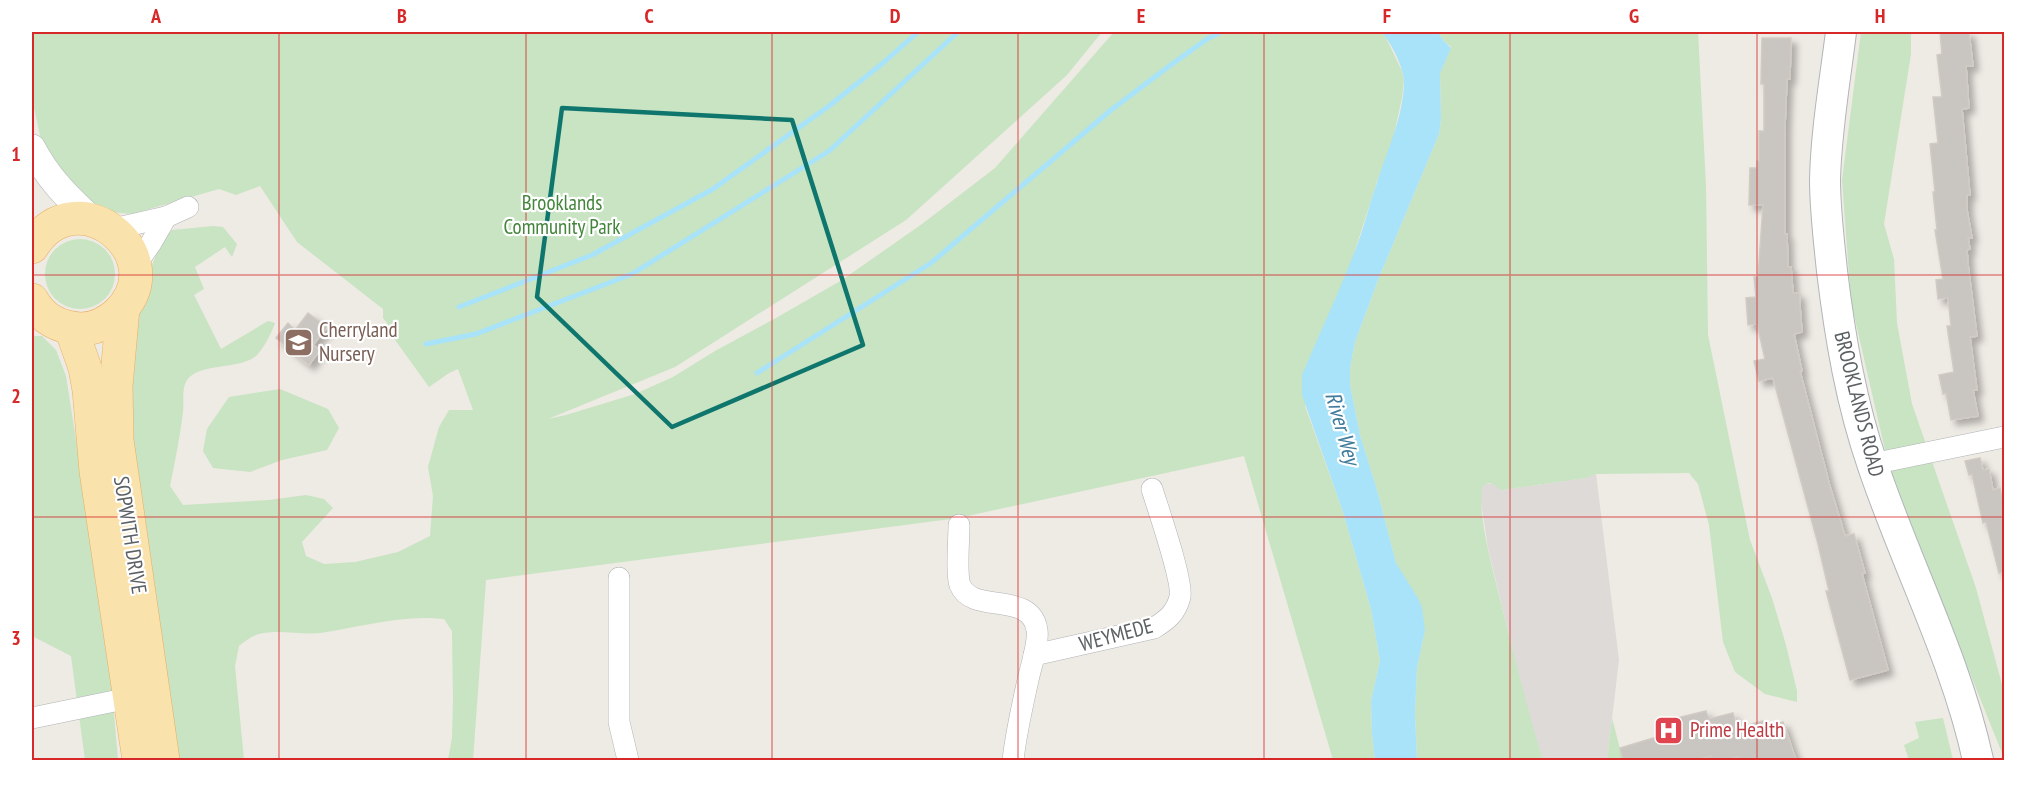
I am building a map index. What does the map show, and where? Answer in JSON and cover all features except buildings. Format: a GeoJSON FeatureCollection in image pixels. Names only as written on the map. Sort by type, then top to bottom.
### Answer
{"type":"FeatureCollection","features":[{"type":"Feature","properties":{"kind":"main road","name":"BROOKLANDS ROAD"},"geometry":{"type":"LineString","coordinates":[[1841,32],[1827,140],[1825,181],[1828,234],[1839,332],[1854,400],[1872,464],[1955,681],[1978,760]]}},
{"type":"Feature","properties":{"kind":"main road"},"geometry":{"type":"LineString","coordinates":[[32,247],[37,239],[56,224],[67,220],[102,224],[127,245],[135,266]]}},
{"type":"Feature","properties":{"kind":"main road","name":"SOPWITH DRIVE"},"geometry":{"type":"LineString","coordinates":[[135,266],[135,280],[131,295],[123,308],[116,386],[117,440],[163,760]]}},
{"type":"Feature","properties":{"kind":"main road"},"geometry":{"type":"LineString","coordinates":[[35,310],[61,326],[86,329],[113,318],[123,308]]}},
{"type":"Feature","properties":{"kind":"main road","name":"SOPWITH DRIVE"},"geometry":{"type":"LineString","coordinates":[[71,328],[85,368],[96,471],[139,760]]}},
{"type":"Feature","properties":{"kind":"street"},"geometry":{"type":"LineString","coordinates":[[32,148],[61,192],[102,224],[166,217],[188,207]]}},
{"type":"Feature","properties":{"kind":"street","name":"SOPWITH DRIVE"},"geometry":{"type":"LineString","coordinates":[[135,266],[166,217]]}},
{"type":"Feature","properties":{"kind":"street"},"geometry":{"type":"LineString","coordinates":[[1872,464],[2004,437]]}},
{"type":"Feature","properties":{"kind":"street","name":"WEYMEDE"},"geometry":{"type":"LineString","coordinates":[[1034,655],[1154,628],[1170,618],[1180,596],[1176,569],[1152,489]]}},
{"type":"Feature","properties":{"kind":"street"},"geometry":{"type":"LineString","coordinates":[[959,525],[960,583],[966,594],[981,600],[1010,604],[1029,613],[1037,630],[1034,655],[1016,733],[1013,760]]}},
{"type":"Feature","properties":{"kind":"street"},"geometry":{"type":"LineString","coordinates":[[619,578],[619,722],[628,760]]}},
{"type":"Feature","properties":{"kind":"street"},"geometry":{"type":"LineString","coordinates":[[32,718],[129,698]]}},
{"type":"Feature","properties":{"kind":"highlighted area"},"geometry":{"type":"Polygon","coordinates":[[[562,108],[792,120],[863,345],[672,427],[537,297],[562,108]]]}},
{"type":"Feature","properties":{"kind":"shaded area"},"geometry":{"type":"Polygon","coordinates":[[[1596,474],[1619,660],[1607,760],[1543,760],[1528,714],[1488,548],[1480,495],[1486,484],[1495,484],[1502,490],[1586,478],[1596,474]]]}},
{"type":"Feature","properties":{"kind":"green space","name":"Brooklands Community Park"},"geometry":{"type":"Polygon","coordinates":[[[32,32],[1102,32],[1067,75],[906,220],[675,367],[548,419],[635,394],[673,377],[842,280],[922,224],[995,168],[1114,32],[1381,32],[1402,71],[1404,80],[1402,98],[1393,139],[1305,406],[1343,512],[1371,609],[1380,661],[1371,701],[1375,760],[1333,760],[1244,456],[958,518],[486,580],[473,760],[448,760],[452,738],[452,631],[444,619],[413,618],[320,633],[259,634],[239,646],[235,666],[244,760],[170,760],[123,387],[144,285],[162,240],[172,230],[213,226],[223,227],[237,244],[232,257],[225,247],[195,267],[204,289],[194,295],[221,349],[268,321],[275,323],[268,340],[257,355],[240,363],[197,372],[185,384],[182,421],[170,486],[183,505],[269,500],[306,495],[324,499],[333,508],[302,542],[306,556],[324,564],[355,562],[398,552],[430,536],[433,496],[428,467],[439,427],[449,410],[473,410],[458,369],[429,387],[385,326],[387,323],[383,318],[383,309],[297,242],[260,186],[236,195],[219,189],[132,214],[109,212],[82,198],[41,140],[32,99],[32,32]]]}},
{"type":"Feature","properties":{"kind":"green space"},"geometry":{"type":"Polygon","coordinates":[[[1438,32],[1698,32],[1706,186],[1708,335],[1750,540],[1772,598],[1786,645],[1797,691],[1797,702],[1765,694],[1735,672],[1723,642],[1709,525],[1698,484],[1689,473],[1596,474],[1586,478],[1502,490],[1489,483],[1483,486],[1481,497],[1486,540],[1543,760],[1417,760],[1415,713],[1417,668],[1425,630],[1396,563],[1360,435],[1350,385],[1350,368],[1355,342],[1378,280],[1439,134],[1440,73],[1451,47],[1438,32]]]}},
{"type":"Feature","properties":{"kind":"green space"},"geometry":{"type":"Polygon","coordinates":[[[1861,32],[1911,32],[1911,54],[1884,224],[1894,259],[1897,323],[1912,404],[1976,588],[2004,692],[2004,758],[1891,476],[1851,302],[1842,180],[1861,32]]]}},
{"type":"Feature","properties":{"kind":"green space"},"geometry":{"type":"Polygon","coordinates":[[[80,239],[99,245],[109,255],[115,274],[109,293],[99,303],[80,309],[61,303],[51,293],[45,274],[51,255],[61,245],[80,239]]]}},
{"type":"Feature","properties":{"kind":"green space"},"geometry":{"type":"Polygon","coordinates":[[[32,336],[42,336],[56,350],[66,376],[108,644],[118,760],[85,760],[71,656],[32,636],[32,499],[34,498],[32,336]]]}},
{"type":"Feature","properties":{"kind":"green space"},"geometry":{"type":"Polygon","coordinates":[[[280,389],[328,409],[339,428],[327,450],[282,460],[250,472],[213,468],[203,451],[207,429],[229,397],[280,389]]]}},
{"type":"Feature","properties":{"kind":"green space"},"geometry":{"type":"Polygon","coordinates":[[[1612,718],[1623,760],[1607,760],[1612,718]]]}},
{"type":"Feature","properties":{"kind":"green space"},"geometry":{"type":"Polygon","coordinates":[[[1943,718],[1953,760],[1909,760],[1904,745],[1919,738],[1915,722],[1943,718]]]}},
{"type":"Feature","properties":{"kind":"water","name":"River Wey"},"geometry":{"type":"Polygon","coordinates":[[[1381,32],[1438,32],[1451,48],[1440,73],[1439,134],[1378,280],[1355,342],[1350,368],[1350,385],[1360,435],[1396,563],[1422,608],[1425,630],[1417,668],[1415,713],[1417,760],[1375,760],[1371,701],[1380,661],[1371,609],[1343,512],[1302,395],[1302,375],[1359,240],[1401,107],[1404,81],[1401,68],[1392,48],[1381,32]]]}},
{"type":"Feature","properties":{"kind":"waterway"},"geometry":{"type":"LineString","coordinates":[[459,307],[592,255],[713,189],[829,106],[918,32]]}},
{"type":"Feature","properties":{"kind":"waterway"},"geometry":{"type":"LineString","coordinates":[[426,344],[476,334],[632,274],[829,151],[958,32]]}},
{"type":"Feature","properties":{"kind":"waterway"},"geometry":{"type":"LineString","coordinates":[[757,373],[931,263],[1111,110],[1207,39],[1221,32]]}},
{"type":"Feature","properties":{"kind":"place","name":"Cherryland Nursery"},"geometry":{"type":"Point","coordinates":[298,342]}},
{"type":"Feature","properties":{"kind":"place","name":"Prime Health"},"geometry":{"type":"Point","coordinates":[1669,730]}}]}
